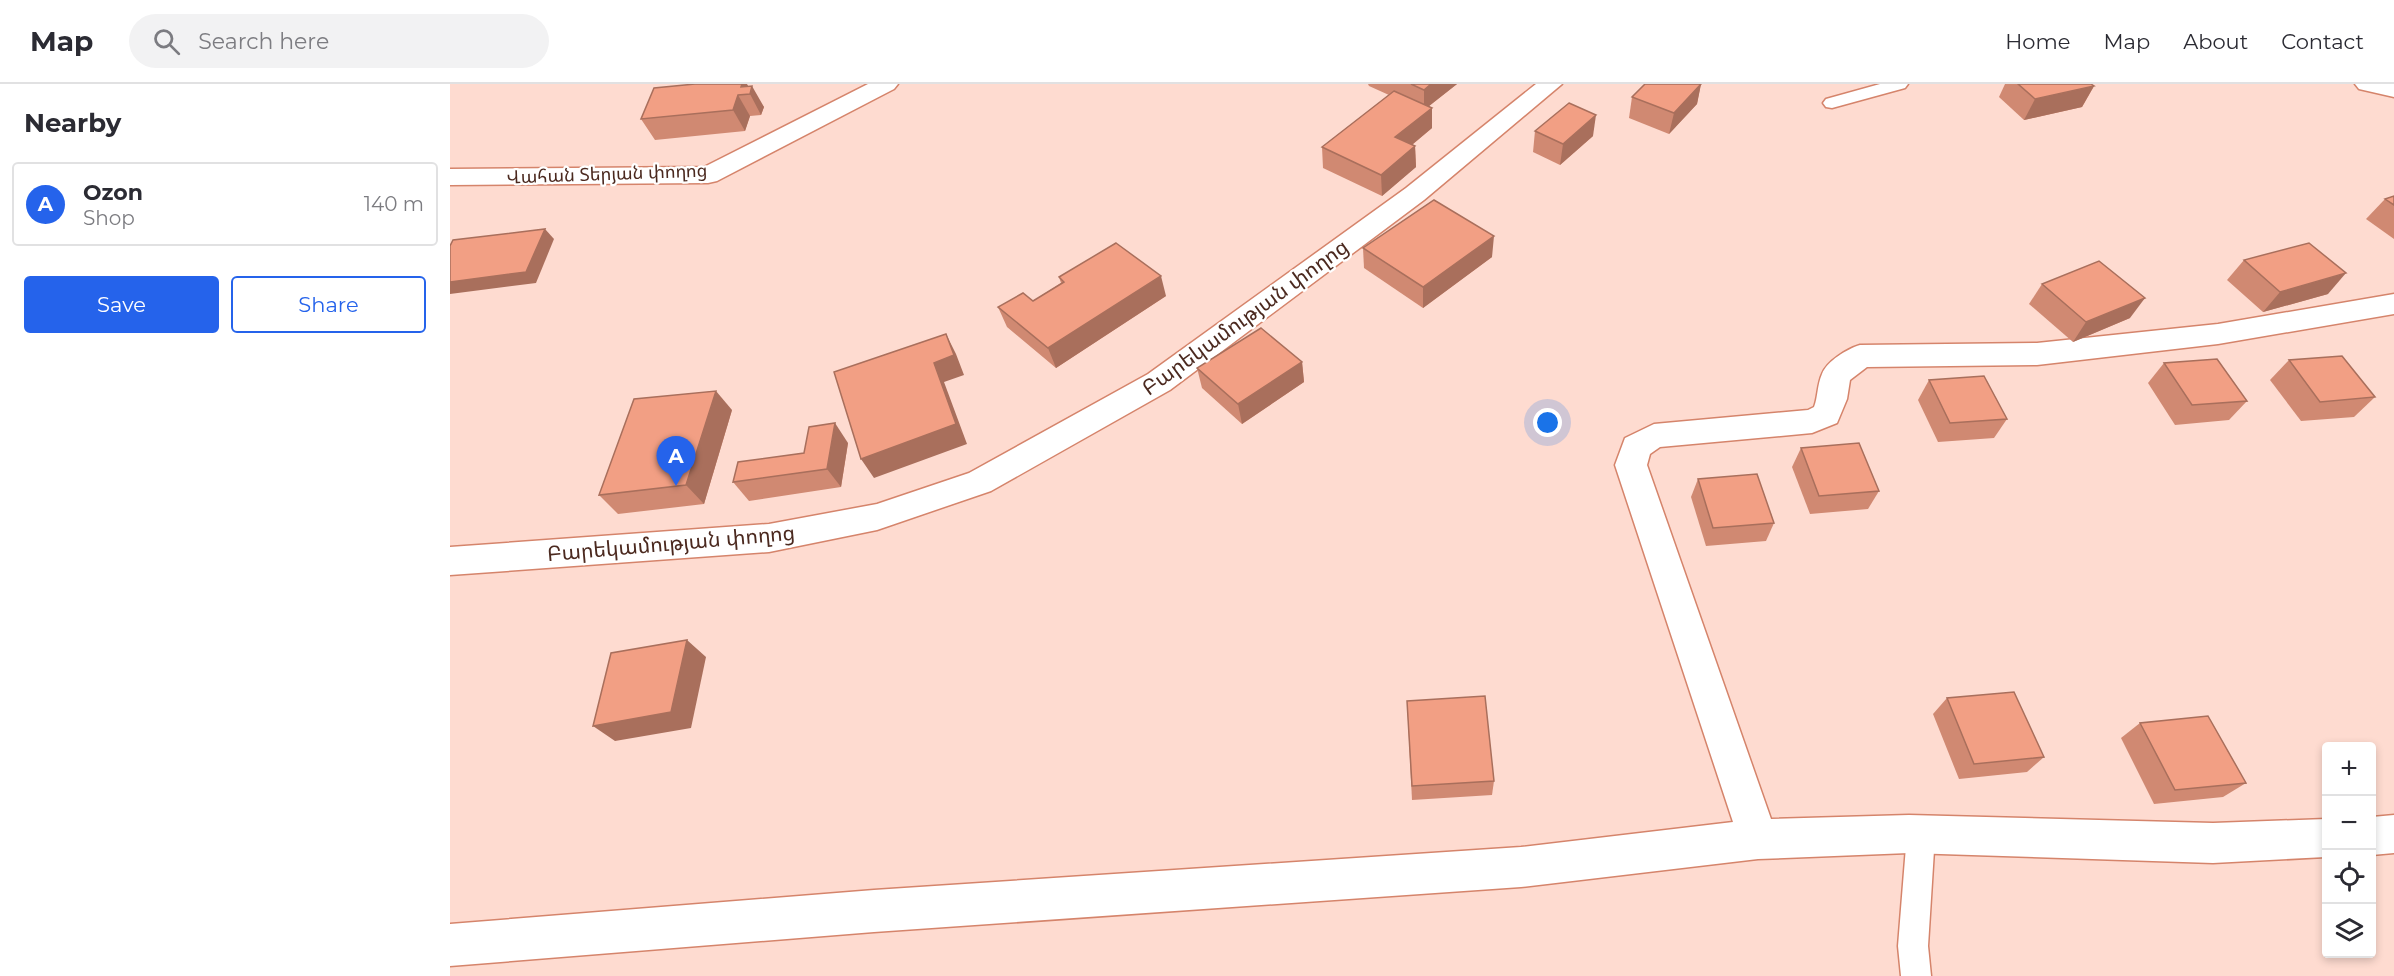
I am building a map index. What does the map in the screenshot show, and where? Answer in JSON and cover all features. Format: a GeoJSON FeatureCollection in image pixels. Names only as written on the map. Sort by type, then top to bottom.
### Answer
{"type":"FeatureCollection","features":[{"type":"Feature","properties":{"kind":"street","name":"Վահան Տերյան փողոց"},"geometry":{"type":"LineString","coordinates":[[450,177],[708,175],[886,84]]}},
{"type":"Feature","properties":{"kind":"street","name":"Բարեկամության փողոց"},"geometry":{"type":"LineString","coordinates":[[450,561],[769,538],[877,517],[980,482],[1159,382],[1415,194],[1550,84]]}},
{"type":"Feature","properties":{"kind":"street"},"geometry":{"type":"LineString","coordinates":[[2367,84],[2394,90]]}},
{"type":"Feature","properties":{"kind":"street"},"geometry":{"type":"LineString","coordinates":[[1758,839],[1631,465],[1636,447],[1654,436],[1812,421],[1826,415],[1836,375],[1860,356],[2037,354],[2218,334],[2394,304]]}},
{"type":"Feature","properties":{"kind":"street"},"geometry":{"type":"LineString","coordinates":[[450,945],[874,911],[1521,867],[1758,839],[1921,834],[2213,843],[2322,838]]}},
{"type":"Feature","properties":{"kind":"street"},"geometry":{"type":"LineString","coordinates":[[2376,836],[2394,834]]}},
{"type":"Feature","properties":{"kind":"lane"},"geometry":{"type":"LineString","coordinates":[[1832,103],[1899,84]]}},
{"type":"Feature","properties":{"kind":"lane"},"geometry":{"type":"LineString","coordinates":[[1916,976],[1913,946],[1921,834]]}},
{"type":"Feature","properties":{"kind":"building"},"geometry":{"type":"Polygon","coordinates":[[[695,84],[752,86],[750,94],[738,95],[733,110],[641,119],[654,88],[695,84]]]}},
{"type":"Feature","properties":{"kind":"building"},"geometry":{"type":"Polygon","coordinates":[[[1411,84],[1431,84],[1424,90],[1411,84]]]}},
{"type":"Feature","properties":{"kind":"building"},"geometry":{"type":"Polygon","coordinates":[[[1645,84],[1701,84],[1674,113],[1632,97],[1645,84]]]}},
{"type":"Feature","properties":{"kind":"building"},"geometry":{"type":"Polygon","coordinates":[[[2018,84],[2091,84],[2094,86],[2035,99],[2018,84]]]}},
{"type":"Feature","properties":{"kind":"building"},"geometry":{"type":"Polygon","coordinates":[[[1394,91],[1432,108],[1395,137],[1415,146],[1381,175],[1322,147],[1394,91]]]}},
{"type":"Feature","properties":{"kind":"building"},"geometry":{"type":"Polygon","coordinates":[[[1569,103],[1596,115],[1563,144],[1535,131],[1569,103]]]}},
{"type":"Feature","properties":{"kind":"building"},"geometry":{"type":"Polygon","coordinates":[[[2394,196],[2394,205],[2385,199],[2394,196]]]}},
{"type":"Feature","properties":{"kind":"building"},"geometry":{"type":"Polygon","coordinates":[[[1434,200],[1494,236],[1423,287],[1363,248],[1434,200]]]}},
{"type":"Feature","properties":{"kind":"building"},"geometry":{"type":"Polygon","coordinates":[[[545,229],[526,272],[450,282],[450,246],[453,240],[545,229]]]}},
{"type":"Feature","properties":{"kind":"building"},"geometry":{"type":"Polygon","coordinates":[[[1116,243],[1161,276],[1048,348],[998,307],[1023,293],[1033,301],[1064,282],[1059,277],[1116,243]]]}},
{"type":"Feature","properties":{"kind":"building"},"geometry":{"type":"Polygon","coordinates":[[[2309,243],[2346,273],[2280,292],[2244,260],[2309,243]]]}},
{"type":"Feature","properties":{"kind":"building"},"geometry":{"type":"Polygon","coordinates":[[[2099,261],[2145,298],[2086,322],[2042,284],[2099,261]]]}},
{"type":"Feature","properties":{"kind":"building"},"geometry":{"type":"Polygon","coordinates":[[[1261,328],[1302,362],[1238,404],[1197,368],[1261,328]]]}},
{"type":"Feature","properties":{"kind":"building"},"geometry":{"type":"Polygon","coordinates":[[[946,334],[954,355],[934,363],[956,424],[861,459],[834,372],[946,334]]]}},
{"type":"Feature","properties":{"kind":"building"},"geometry":{"type":"Polygon","coordinates":[[[2342,356],[2375,397],[2320,402],[2289,360],[2342,356]]]}},
{"type":"Feature","properties":{"kind":"building"},"geometry":{"type":"Polygon","coordinates":[[[2217,359],[2247,401],[2192,405],[2164,363],[2217,359]]]}},
{"type":"Feature","properties":{"kind":"building"},"geometry":{"type":"Polygon","coordinates":[[[1984,376],[2007,419],[1950,423],[1929,380],[1984,376]]]}},
{"type":"Feature","properties":{"kind":"building"},"geometry":{"type":"Polygon","coordinates":[[[716,391],[686,485],[599,495],[634,399],[716,391]]]}},
{"type":"Feature","properties":{"kind":"building"},"geometry":{"type":"Polygon","coordinates":[[[835,423],[827,469],[733,482],[738,462],[804,453],[809,427],[835,423]]]}},
{"type":"Feature","properties":{"kind":"building"},"geometry":{"type":"Polygon","coordinates":[[[1859,443],[1879,491],[1819,496],[1801,448],[1859,443]]]}},
{"type":"Feature","properties":{"kind":"building"},"geometry":{"type":"Polygon","coordinates":[[[1757,474],[1774,523],[1713,528],[1698,479],[1757,474]]]}},
{"type":"Feature","properties":{"kind":"building"},"geometry":{"type":"Polygon","coordinates":[[[687,640],[671,712],[593,726],[611,653],[687,640]]]}},
{"type":"Feature","properties":{"kind":"building"},"geometry":{"type":"Polygon","coordinates":[[[2014,692],[2044,757],[1974,764],[1947,698],[2014,692]]]}},
{"type":"Feature","properties":{"kind":"building"},"geometry":{"type":"Polygon","coordinates":[[[1485,696],[1494,781],[1412,786],[1407,701],[1485,696]]]}},
{"type":"Feature","properties":{"kind":"building"},"geometry":{"type":"Polygon","coordinates":[[[2208,716],[2246,783],[2175,790],[2140,723],[2208,716]]]}},
{"type":"Feature","properties":{"kind":"place","name":"Ozon"},"geometry":{"type":"Point","coordinates":[676,486]}}]}
